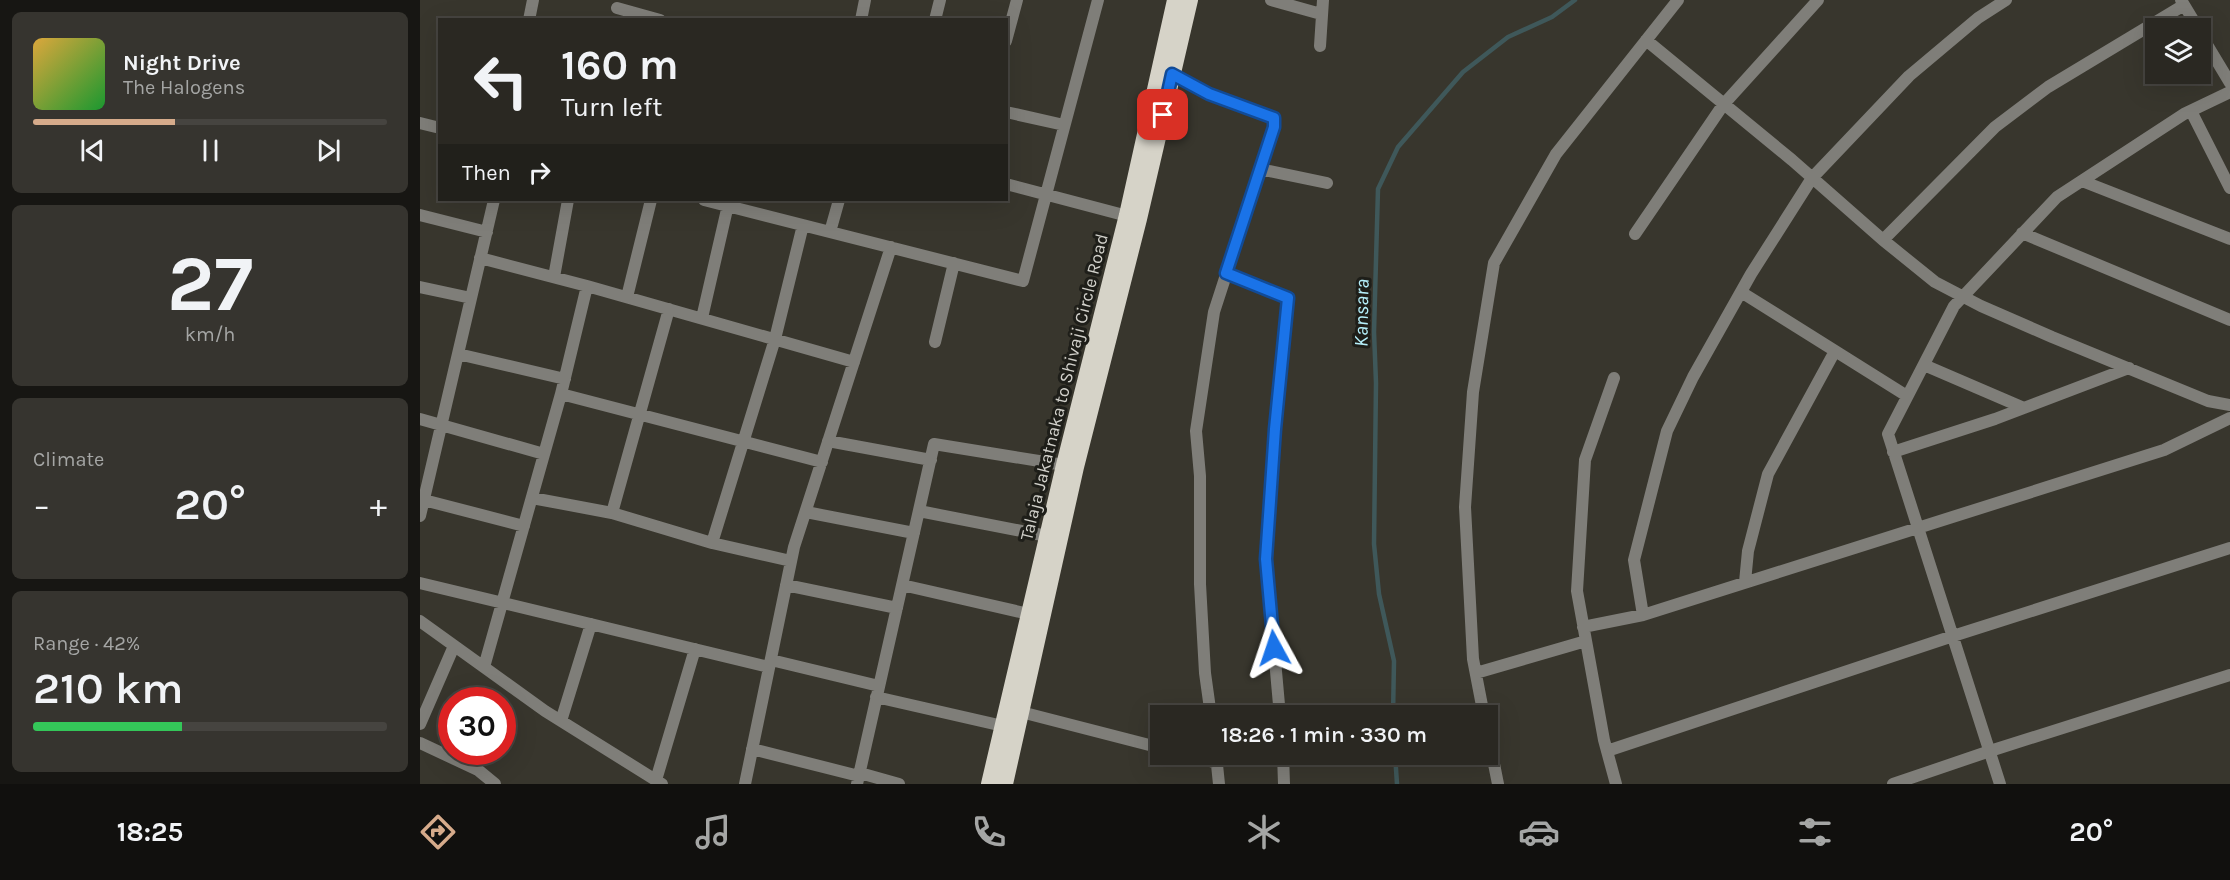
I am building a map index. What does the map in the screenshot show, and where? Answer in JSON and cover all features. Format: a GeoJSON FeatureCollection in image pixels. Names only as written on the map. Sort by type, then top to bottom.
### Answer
{"type":"FeatureCollection","features":[{"type":"Feature","properties":{"kind":"highway","name":"Talaja Jakatnaka to Shivaji Circle Road"},"geometry":{"type":"LineString","coordinates":[[1005,784],[1133,217],[1175,0]]}},
{"type":"Feature","properties":{"kind":"highway","name":"Talaja Jakatnaka to Shivaji Circle Road"},"geometry":{"type":"LineString","coordinates":[[989,784],[1064,465],[1172,74],[1190,0]]}},
{"type":"Feature","properties":{"kind":"street"},"geometry":{"type":"LineString","coordinates":[[529,18],[533,0]]}},
{"type":"Feature","properties":{"kind":"street"},"geometry":{"type":"LineString","coordinates":[[861,18],[865,0]]}},
{"type":"Feature","properties":{"kind":"street"},"geometry":{"type":"LineString","coordinates":[[936,18],[940,0]]}},
{"type":"Feature","properties":{"kind":"street"},"geometry":{"type":"LineString","coordinates":[[1008,34],[1017,0]]}},
{"type":"Feature","properties":{"kind":"street"},"geometry":{"type":"LineString","coordinates":[[709,201],[1023,281],[1098,0]]}},
{"type":"Feature","properties":{"kind":"street"},"geometry":{"type":"LineString","coordinates":[[1271,0],[1321,14]]}},
{"type":"Feature","properties":{"kind":"street"},"geometry":{"type":"LineString","coordinates":[[1320,46],[1323,0]]}},
{"type":"Feature","properties":{"kind":"street"},"geometry":{"type":"LineString","coordinates":[[1482,705],[1473,659],[1465,507],[1473,392],[1494,263],[1556,154],[1678,0]]}},
{"type":"Feature","properties":{"kind":"street"},"geometry":{"type":"LineString","coordinates":[[1635,234],[1723,105],[1818,0]]}},
{"type":"Feature","properties":{"kind":"street"},"geometry":{"type":"LineString","coordinates":[[1643,615],[1634,560],[1666,431],[1741,292],[1812,178],[1909,76],[1978,18],[2006,0]]}},
{"type":"Feature","properties":{"kind":"street"},"geometry":{"type":"LineString","coordinates":[[1883,240],[1995,127],[2056,82],[2182,2],[2192,18]]}},
{"type":"Feature","properties":{"kind":"street"},"geometry":{"type":"LineString","coordinates":[[617,9],[652,18]]}},
{"type":"Feature","properties":{"kind":"street"},"geometry":{"type":"LineString","coordinates":[[1646,40],[1935,282],[2052,338],[2208,400],[2230,405]]}},
{"type":"Feature","properties":{"kind":"street"},"geometry":{"type":"LineString","coordinates":[[2211,51],[2230,83]]}},
{"type":"Feature","properties":{"kind":"street"},"geometry":{"type":"LineString","coordinates":[[1172,74],[1209,94],[1274,118],[1274,127],[1214,312],[1196,431],[1200,476],[1200,584],[1210,705]]}},
{"type":"Feature","properties":{"kind":"street"},"geometry":{"type":"LineString","coordinates":[[2000,784],[1888,434],[1954,306],[2057,197],[2191,111],[2230,92]]}},
{"type":"Feature","properties":{"kind":"street"},"geometry":{"type":"LineString","coordinates":[[2191,111],[2230,188]]}},
{"type":"Feature","properties":{"kind":"street"},"geometry":{"type":"LineString","coordinates":[[1008,112],[1064,125]]}},
{"type":"Feature","properties":{"kind":"street"},"geometry":{"type":"LineString","coordinates":[[420,123],[438,128]]}},
{"type":"Feature","properties":{"kind":"street"},"geometry":{"type":"LineString","coordinates":[[1260,169],[1327,183]]}},
{"type":"Feature","properties":{"kind":"street"},"geometry":{"type":"LineString","coordinates":[[2082,181],[2230,239]]}},
{"type":"Feature","properties":{"kind":"street"},"geometry":{"type":"LineString","coordinates":[[1008,184],[1133,217]]}},
{"type":"Feature","properties":{"kind":"street"},"geometry":{"type":"LineString","coordinates":[[420,516],[422,499],[494,201]]}},
{"type":"Feature","properties":{"kind":"street"},"geometry":{"type":"LineString","coordinates":[[554,277],[568,201]]}},
{"type":"Feature","properties":{"kind":"street"},"geometry":{"type":"LineString","coordinates":[[627,297],[651,201]]}},
{"type":"Feature","properties":{"kind":"street"},"geometry":{"type":"LineString","coordinates":[[830,232],[839,201]]}},
{"type":"Feature","properties":{"kind":"street"},"geometry":{"type":"LineString","coordinates":[[702,318],[728,206]]}},
{"type":"Feature","properties":{"kind":"street"},"geometry":{"type":"LineString","coordinates":[[420,215],[487,232]]}},
{"type":"Feature","properties":{"kind":"street"},"geometry":{"type":"LineString","coordinates":[[712,543],[775,339],[803,225]]}},
{"type":"Feature","properties":{"kind":"street"},"geometry":{"type":"LineString","coordinates":[[2022,234],[2230,320]]}},
{"type":"Feature","properties":{"kind":"street"},"geometry":{"type":"LineString","coordinates":[[745,784],[791,561],[891,247]]}},
{"type":"Feature","properties":{"kind":"street"},"geometry":{"type":"LineString","coordinates":[[480,258],[627,297],[854,362]]}},
{"type":"Feature","properties":{"kind":"street"},"geometry":{"type":"LineString","coordinates":[[935,342],[954,263]]}},
{"type":"Feature","properties":{"kind":"street"},"geometry":{"type":"LineString","coordinates":[[1226,273],[1288,298],[1275,429],[1266,559],[1279,705]]}},
{"type":"Feature","properties":{"kind":"street"},"geometry":{"type":"LineString","coordinates":[[484,667],[561,394],[587,286]]}},
{"type":"Feature","properties":{"kind":"street"},"geometry":{"type":"LineString","coordinates":[[420,287],[471,298]]}},
{"type":"Feature","properties":{"kind":"street"},"geometry":{"type":"LineString","coordinates":[[1741,292],[1907,396]]}},
{"type":"Feature","properties":{"kind":"street"},"geometry":{"type":"LineString","coordinates":[[612,513],[669,309]]}},
{"type":"Feature","properties":{"kind":"street"},"geometry":{"type":"LineString","coordinates":[[1744,582],[1748,551],[1768,474],[1835,351]]}},
{"type":"Feature","properties":{"kind":"street"},"geometry":{"type":"LineString","coordinates":[[458,354],[565,379]]}},
{"type":"Feature","properties":{"kind":"street"},"geometry":{"type":"LineString","coordinates":[[1924,365],[2024,408]]}},
{"type":"Feature","properties":{"kind":"street"},"geometry":{"type":"LineString","coordinates":[[1893,452],[2024,408],[2129,368]]}},
{"type":"Feature","properties":{"kind":"street"},"geometry":{"type":"LineString","coordinates":[[1614,378],[1585,460],[1577,591],[1607,751],[1616,784]]}},
{"type":"Feature","properties":{"kind":"street"},"geometry":{"type":"LineString","coordinates":[[561,394],[822,462]]}},
{"type":"Feature","properties":{"kind":"street"},"geometry":{"type":"LineString","coordinates":[[1583,627],[1643,615],[2164,450],[2230,418]]}},
{"type":"Feature","properties":{"kind":"street"},"geometry":{"type":"LineString","coordinates":[[420,419],[544,454]]}},
{"type":"Feature","properties":{"kind":"street"},"geometry":{"type":"LineString","coordinates":[[828,441],[931,460]]}},
{"type":"Feature","properties":{"kind":"street"},"geometry":{"type":"LineString","coordinates":[[859,778],[934,444],[1064,465]]}},
{"type":"Feature","properties":{"kind":"street"},"geometry":{"type":"LineString","coordinates":[[532,498],[612,513],[712,543],[791,561]]}},
{"type":"Feature","properties":{"kind":"street"},"geometry":{"type":"LineString","coordinates":[[422,499],[524,526]]}},
{"type":"Feature","properties":{"kind":"street"},"geometry":{"type":"LineString","coordinates":[[919,511],[1047,537]]}},
{"type":"Feature","properties":{"kind":"street"},"geometry":{"type":"LineString","coordinates":[[806,512],[914,533]]}},
{"type":"Feature","properties":{"kind":"street"},"geometry":{"type":"LineString","coordinates":[[1607,751],[1953,636],[2230,548]]}},
{"type":"Feature","properties":{"kind":"street"},"geometry":{"type":"LineString","coordinates":[[420,583],[695,649],[770,664],[1003,726]]}},
{"type":"Feature","properties":{"kind":"street"},"geometry":{"type":"LineString","coordinates":[[786,585],[897,608]]}},
{"type":"Feature","properties":{"kind":"street"},"geometry":{"type":"LineString","coordinates":[[902,585],[1029,614]]}},
{"type":"Feature","properties":{"kind":"street"},"geometry":{"type":"LineString","coordinates":[[420,621],[561,722],[659,782],[695,649]]}},
{"type":"Feature","properties":{"kind":"street"},"geometry":{"type":"LineString","coordinates":[[561,722],[591,624]]}},
{"type":"Feature","properties":{"kind":"street"},"geometry":{"type":"LineString","coordinates":[[1476,673],[1586,640]]}},
{"type":"Feature","properties":{"kind":"street"},"geometry":{"type":"LineString","coordinates":[[420,724],[454,646]]}},
{"type":"Feature","properties":{"kind":"street"},"geometry":{"type":"LineString","coordinates":[[1893,784],[2230,675]]}},
{"type":"Feature","properties":{"kind":"street"},"geometry":{"type":"LineString","coordinates":[[1021,712],[1150,745]]}},
{"type":"Feature","properties":{"kind":"street"},"geometry":{"type":"LineString","coordinates":[[420,743],[478,770],[495,784]]}},
{"type":"Feature","properties":{"kind":"street"},"geometry":{"type":"LineString","coordinates":[[752,749],[859,778],[899,784]]}},
{"type":"Feature","properties":{"kind":"street"},"geometry":{"type":"LineString","coordinates":[[1217,765],[1219,784]]}},
{"type":"Feature","properties":{"kind":"street"},"geometry":{"type":"LineString","coordinates":[[1283,765],[1284,784]]}},
{"type":"Feature","properties":{"kind":"street"},"geometry":{"type":"LineString","coordinates":[[1494,765],[1498,784]]}},
{"type":"Feature","properties":{"kind":"waterway","name":"Kansara"},"geometry":{"type":"LineString","coordinates":[[1393,705],[1394,661],[1379,594],[1374,544],[1376,383],[1374,332],[1378,189],[1398,147],[1463,72],[1508,37],[1552,17],[1575,0]]}},
{"type":"Feature","properties":{"kind":"waterway","name":"Kansara"},"geometry":{"type":"LineString","coordinates":[[1396,765],[1397,784]]}},
{"type":"Feature","properties":{"kind":"route"},"geometry":{"type":"LineString","coordinates":[[1163,115],[1172,74],[1209,94],[1274,118],[1274,127],[1226,273],[1288,298],[1275,429],[1266,559],[1274,648]]}}]}
